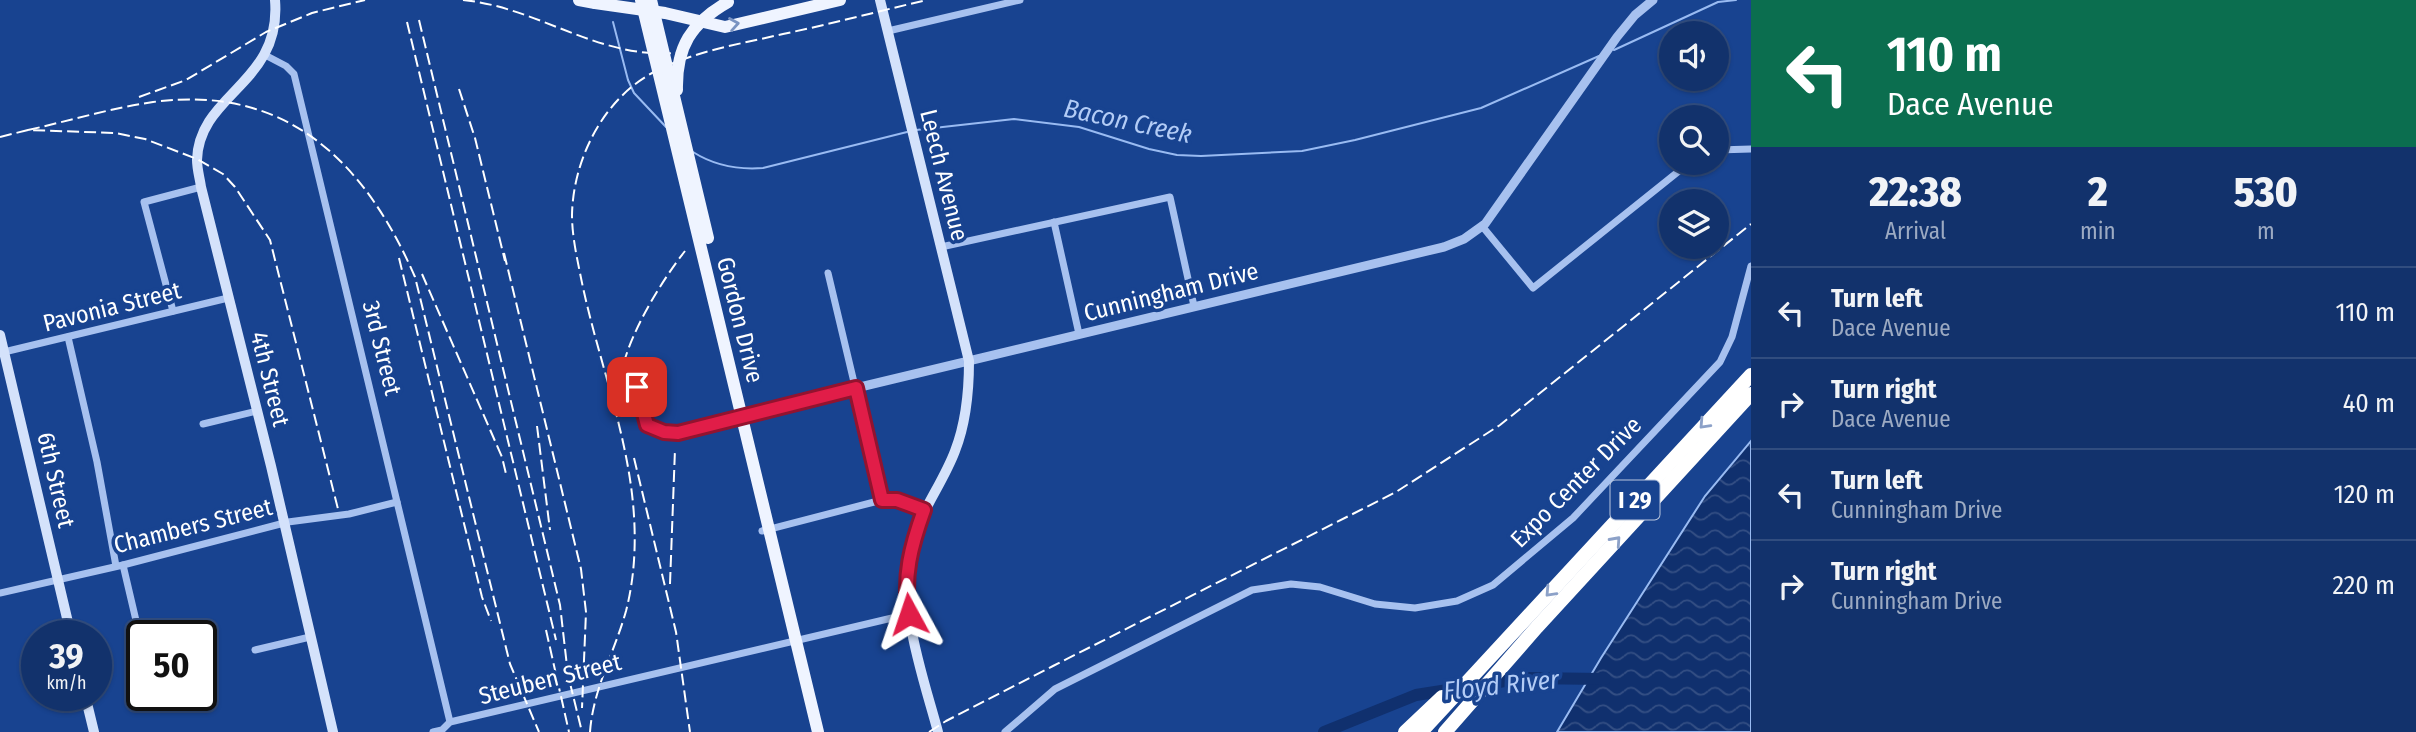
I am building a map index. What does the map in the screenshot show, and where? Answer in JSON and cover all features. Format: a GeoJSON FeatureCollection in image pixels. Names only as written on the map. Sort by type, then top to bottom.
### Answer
{"type":"FeatureCollection","features":[{"type":"Feature","properties":{"kind":"highway","name":"I 29"},"geometry":{"type":"LineString","coordinates":[[1421,732],[1751,374]]}},
{"type":"Feature","properties":{"kind":"highway","name":"I 29"},"geometry":{"type":"LineString","coordinates":[[1447,732],[1537,627],[1751,394]]}},
{"type":"Feature","properties":{"kind":"highway"},"geometry":{"type":"LineString","coordinates":[[1405,732],[1453,686],[1476,672]]}},
{"type":"Feature","properties":{"kind":"main road"},"geometry":{"type":"LineString","coordinates":[[265,55],[274,29],[275,0]]}},
{"type":"Feature","properties":{"kind":"main road"},"geometry":{"type":"LineString","coordinates":[[579,0],[665,13],[725,27],[840,0]]}},
{"type":"Feature","properties":{"kind":"main road"},"geometry":{"type":"LineString","coordinates":[[595,3],[608,0]]}},
{"type":"Feature","properties":{"kind":"main road","name":"Gordon Drive"},"geometry":{"type":"LineString","coordinates":[[641,0],[818,732]]}},
{"type":"Feature","properties":{"kind":"main road","name":"Gordon Drive"},"geometry":{"type":"LineString","coordinates":[[651,0],[825,732]]}},
{"type":"Feature","properties":{"kind":"main road","name":"Leech Avenue"},"geometry":{"type":"LineString","coordinates":[[880,0],[969,361],[969,386],[956,449],[924,510],[911,544],[905,590],[938,732]]}},
{"type":"Feature","properties":{"kind":"main road"},"geometry":{"type":"LineString","coordinates":[[683,132],[677,93],[682,50],[701,20],[730,1]]}},
{"type":"Feature","properties":{"kind":"main road","name":"4th Street"},"geometry":{"type":"LineString","coordinates":[[265,55],[257,68],[213,116],[205,131],[197,159],[201,187],[333,732]]}},
{"type":"Feature","properties":{"kind":"main road","name":"6th Street"},"geometry":{"type":"LineString","coordinates":[[0,335],[67,620]]}},
{"type":"Feature","properties":{"kind":"main road"},"geometry":{"type":"LineString","coordinates":[[89,711],[93,731]]}},
{"type":"Feature","properties":{"kind":"street"},"geometry":{"type":"LineString","coordinates":[[888,31],[1020,0]]}},
{"type":"Feature","properties":{"kind":"street","name":"Cunningham Drive"},"geometry":{"type":"LineString","coordinates":[[632,368],[647,425],[664,432],[678,433],[1450,245],[1482,226],[1635,15],[1653,0]]}},
{"type":"Feature","properties":{"kind":"street","name":"3rd Street"},"geometry":{"type":"LineString","coordinates":[[265,55],[286,66],[294,74],[450,722]]}},
{"type":"Feature","properties":{"kind":"street"},"geometry":{"type":"LineString","coordinates":[[1729,150],[1751,149]]}},
{"type":"Feature","properties":{"kind":"street"},"geometry":{"type":"LineString","coordinates":[[1482,226],[1533,288],[1674,175]]}},
{"type":"Feature","properties":{"kind":"street"},"geometry":{"type":"LineString","coordinates":[[173,311],[144,202],[201,187]]}},
{"type":"Feature","properties":{"kind":"street"},"geometry":{"type":"LineString","coordinates":[[941,247],[1170,197],[1194,306]]}},
{"type":"Feature","properties":{"kind":"street"},"geometry":{"type":"LineString","coordinates":[[1054,222],[1079,334]]}},
{"type":"Feature","properties":{"kind":"street","name":"Expo Center Drive"},"geometry":{"type":"LineString","coordinates":[[1005,732],[1055,689],[1252,590],[1290,584],[1320,586],[1375,604],[1415,608],[1457,601],[1493,585],[1573,518],[1720,362],[1732,337],[1751,266]]}},
{"type":"Feature","properties":{"kind":"street"},"geometry":{"type":"LineString","coordinates":[[828,273],[882,500]]}},
{"type":"Feature","properties":{"kind":"street","name":"Pavonia Street"},"geometry":{"type":"LineString","coordinates":[[4,352],[228,299]]}},
{"type":"Feature","properties":{"kind":"street"},"geometry":{"type":"LineString","coordinates":[[68,337],[135,620]]}},
{"type":"Feature","properties":{"kind":"street"},"geometry":{"type":"LineString","coordinates":[[203,424],[257,411]]}},
{"type":"Feature","properties":{"kind":"street"},"geometry":{"type":"LineString","coordinates":[[762,531],[882,500],[897,500],[924,510]]}},
{"type":"Feature","properties":{"kind":"street","name":"Chambers Street"},"geometry":{"type":"LineString","coordinates":[[0,593],[284,523],[349,514],[397,502]]}},
{"type":"Feature","properties":{"kind":"street","name":"Steuben Street"},"geometry":{"type":"LineString","coordinates":[[433,732],[442,730],[450,722],[909,614]]}},
{"type":"Feature","properties":{"kind":"street"},"geometry":{"type":"LineString","coordinates":[[255,650],[310,637]]}},
{"type":"Feature","properties":{"kind":"water"},"geometry":{"type":"Polygon","coordinates":[[[1751,441],[1751,732],[1557,732],[1705,496],[1751,441]]]}},
{"type":"Feature","properties":{"kind":"waterway","name":"Bacon Creek"},"geometry":{"type":"LineString","coordinates":[[1614,50],[1718,2],[1736,0]]}},
{"type":"Feature","properties":{"kind":"waterway","name":"Bacon Creek"},"geometry":{"type":"LineString","coordinates":[[613,22],[634,93],[666,127]]}},
{"type":"Feature","properties":{"kind":"waterway","name":"Bacon Creek"},"geometry":{"type":"LineString","coordinates":[[916,130],[1014,119],[1079,127],[1177,155],[1302,151],[1481,108],[1599,56]]}},
{"type":"Feature","properties":{"kind":"waterway","name":"Bacon Creek"},"geometry":{"type":"LineString","coordinates":[[693,152],[726,166],[763,168],[907,132]]}},
{"type":"Feature","properties":{"kind":"waterway","name":"Floyd River"},"geometry":{"type":"LineString","coordinates":[[1324,732],[1416,695],[1524,678],[1605,679]]}},
{"type":"Feature","properties":{"kind":"railway"},"geometry":{"type":"LineString","coordinates":[[139,97],[186,80],[266,32],[312,13],[365,0]]}},
{"type":"Feature","properties":{"kind":"railway"},"geometry":{"type":"LineString","coordinates":[[463,0],[521,13],[602,44],[660,53],[691,51]]}},
{"type":"Feature","properties":{"kind":"railway"},"geometry":{"type":"LineString","coordinates":[[590,732],[595,701],[629,599],[635,540],[626,456],[588,308],[574,239],[574,194],[585,152],[607,113],[621,97],[638,82],[671,64],[718,49],[927,0]]}},
{"type":"Feature","properties":{"kind":"railway"},"geometry":{"type":"LineString","coordinates":[[419,20],[560,605],[568,675],[582,732]]}},
{"type":"Feature","properties":{"kind":"railway"},"geometry":{"type":"LineString","coordinates":[[407,22],[556,640]]}},
{"type":"Feature","properties":{"kind":"railway"},"geometry":{"type":"LineString","coordinates":[[459,89],[475,138],[505,261]]}},
{"type":"Feature","properties":{"kind":"railway"},"geometry":{"type":"LineString","coordinates":[[28,130],[153,102],[201,100],[243,106],[282,119],[316,140],[345,166],[372,199],[395,236],[415,277],[510,664],[539,732]]}},
{"type":"Feature","properties":{"kind":"railway"},"geometry":{"type":"LineString","coordinates":[[0,137],[28,130],[115,133],[145,139],[197,159],[223,174],[235,187],[270,240],[338,509]]}},
{"type":"Feature","properties":{"kind":"railway"},"geometry":{"type":"LineString","coordinates":[[929,732],[1396,492],[1500,425],[1751,224]]}},
{"type":"Feature","properties":{"kind":"railway"},"geometry":{"type":"LineString","coordinates":[[623,414],[620,381],[629,348],[655,295],[685,251]]}},
{"type":"Feature","properties":{"kind":"railway"},"geometry":{"type":"LineString","coordinates":[[504,253],[581,569],[586,612],[582,708]]}},
{"type":"Feature","properties":{"kind":"railway"},"geometry":{"type":"LineString","coordinates":[[399,258],[482,597],[491,621]]}},
{"type":"Feature","properties":{"kind":"railway"},"geometry":{"type":"LineString","coordinates":[[422,274],[502,457],[506,474]]}},
{"type":"Feature","properties":{"kind":"railway"},"geometry":{"type":"LineString","coordinates":[[537,426],[550,530]]}},
{"type":"Feature","properties":{"kind":"railway"},"geometry":{"type":"LineString","coordinates":[[670,584],[675,449]]}},
{"type":"Feature","properties":{"kind":"railway"},"geometry":{"type":"LineString","coordinates":[[634,458],[676,632],[690,732]]}},
{"type":"Feature","properties":{"kind":"railway"},"geometry":{"type":"LineString","coordinates":[[546,630],[569,732]]}},
{"type":"Feature","properties":{"kind":"route"},"geometry":{"type":"LineString","coordinates":[[637,387],[647,425],[664,432],[678,433],[856,388],[882,500],[897,500],[924,510],[911,544],[907,568],[905,590],[909,614]]}}]}
